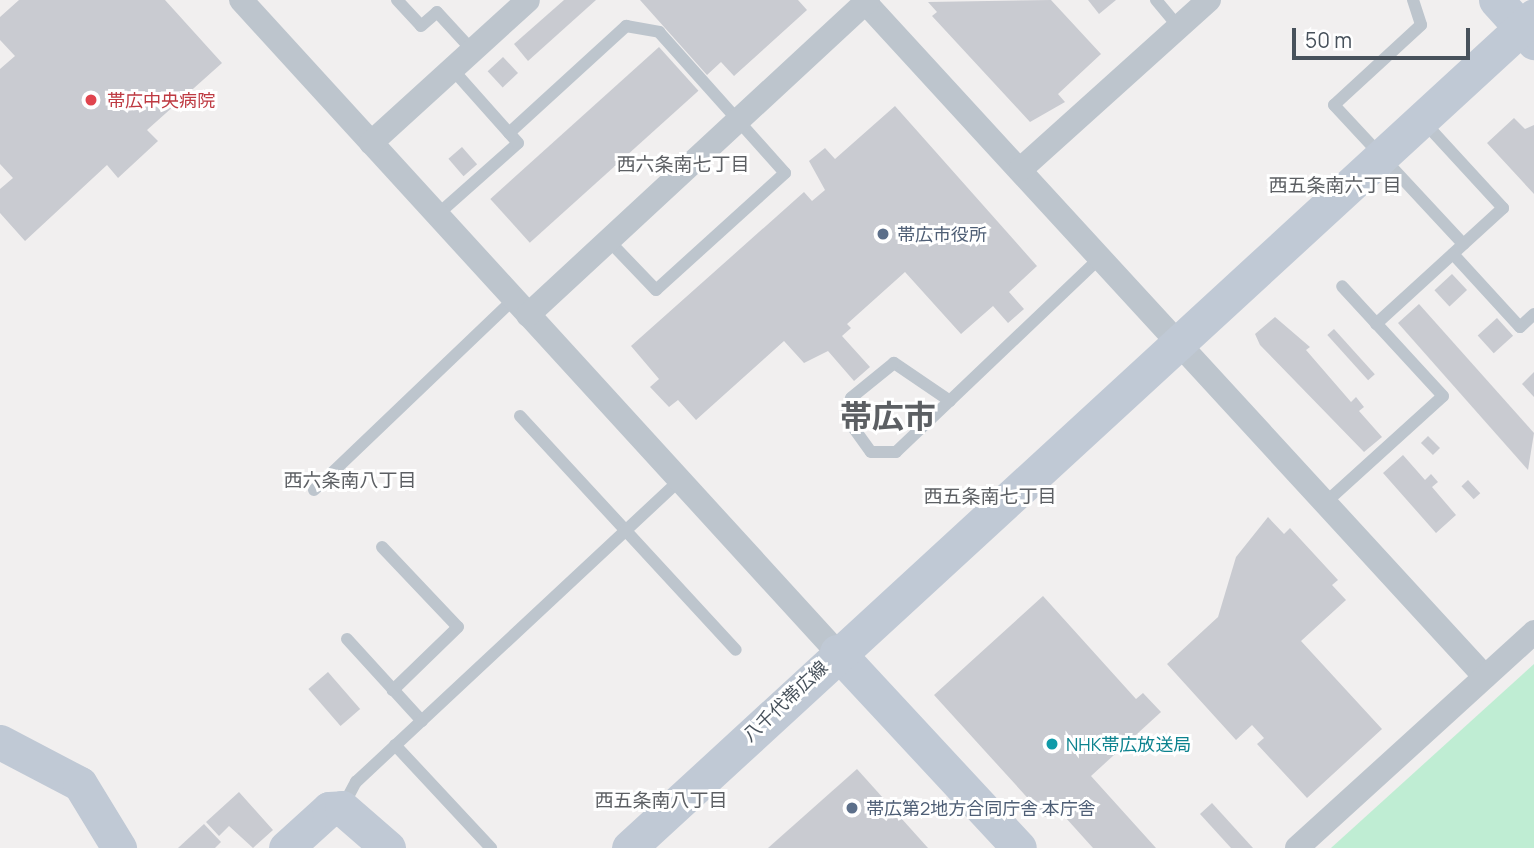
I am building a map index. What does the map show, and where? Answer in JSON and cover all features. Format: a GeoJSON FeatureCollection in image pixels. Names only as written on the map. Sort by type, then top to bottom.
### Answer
{"type":"FeatureCollection","features":[{"type":"Feature","properties":{"kind":"street"},"geometry":{"type":"LineString","coordinates":[[241,0],[520,308],[838,652],[1381,155],[1530,29],[1496,0]]}},
{"type":"Feature","properties":{"kind":"street"},"geometry":{"type":"LineString","coordinates":[[371,143],[528,0]]}},
{"type":"Feature","properties":{"kind":"street"},"geometry":{"type":"LineString","coordinates":[[1021,170],[1209,0]]}},
{"type":"Feature","properties":{"kind":"street"},"geometry":{"type":"LineString","coordinates":[[520,308],[608,240],[865,1],[1485,677]]}},
{"type":"Feature","properties":{"kind":"street"},"geometry":{"type":"LineString","coordinates":[[1297,848],[1534,632]]}},
{"type":"Feature","properties":{"kind":"street","name":"八千代帯広線"},"geometry":{"type":"LineString","coordinates":[[629,848],[838,652],[1019,848]]}},
{"type":"Feature","properties":{"kind":"street"},"geometry":{"type":"LineString","coordinates":[[0,742],[80,784],[119,848]]}},
{"type":"Feature","properties":{"kind":"street"},"geometry":{"type":"LineString","coordinates":[[286,848],[329,809],[342,808],[388,848]]}},
{"type":"Feature","properties":{"kind":"lane"},"geometry":{"type":"LineString","coordinates":[[397,0],[421,26],[437,12],[472,50]]}},
{"type":"Feature","properties":{"kind":"lane"},"geometry":{"type":"LineString","coordinates":[[1156,0],[1179,27]]}},
{"type":"Feature","properties":{"kind":"lane"},"geometry":{"type":"LineString","coordinates":[[1413,0],[1421,25],[1334,105],[1463,244]]}},
{"type":"Feature","properties":{"kind":"lane"},"geometry":{"type":"LineString","coordinates":[[509,133],[626,26],[659,32],[739,118],[785,173],[656,290],[608,240]]}},
{"type":"Feature","properties":{"kind":"lane"},"geometry":{"type":"LineString","coordinates":[[437,215],[518,143],[452,69]]}},
{"type":"Feature","properties":{"kind":"lane"},"geometry":{"type":"LineString","coordinates":[[1376,324],[1503,208],[1421,119]]}},
{"type":"Feature","properties":{"kind":"lane"},"geometry":{"type":"LineString","coordinates":[[1453,254],[1520,327],[1534,314]]}},
{"type":"Feature","properties":{"kind":"lane"},"geometry":{"type":"LineString","coordinates":[[950,401],[894,363],[851,398],[845,416],[871,452],[896,452],[950,401],[1101,257]]}},
{"type":"Feature","properties":{"kind":"lane"},"geometry":{"type":"LineString","coordinates":[[1325,503],[1443,397],[1342,286]]}},
{"type":"Feature","properties":{"kind":"lane"},"geometry":{"type":"LineString","coordinates":[[314,490],[520,308]]}},
{"type":"Feature","properties":{"kind":"lane"},"geometry":{"type":"LineString","coordinates":[[520,416],[736,650]]}},
{"type":"Feature","properties":{"kind":"lane"},"geometry":{"type":"LineString","coordinates":[[342,808],[356,782],[680,481]]}},
{"type":"Feature","properties":{"kind":"lane"},"geometry":{"type":"LineString","coordinates":[[382,547],[458,627],[393,690]]}},
{"type":"Feature","properties":{"kind":"lane"},"geometry":{"type":"LineString","coordinates":[[347,639],[422,721]]}},
{"type":"Feature","properties":{"kind":"lane"},"geometry":{"type":"LineString","coordinates":[[396,745],[491,848]]}},
{"type":"Feature","properties":{"kind":"green space"},"geometry":{"type":"Polygon","coordinates":[[[1534,664],[1534,848],[1331,848],[1534,664]]]}},
{"type":"Feature","properties":{"kind":"building","name":"帯広中央病院"},"geometry":{"type":"Polygon","coordinates":[[[19,0],[165,0],[222,63],[147,130],[158,141],[118,178],[107,165],[25,241],[0,213],[0,189],[13,178],[0,164],[0,69],[15,56],[0,40],[0,17],[19,0]]]}},
{"type":"Feature","properties":{"kind":"building"},"geometry":{"type":"Polygon","coordinates":[[[564,0],[596,0],[528,61],[514,44],[564,0]]]}},
{"type":"Feature","properties":{"kind":"building"},"geometry":{"type":"Polygon","coordinates":[[[640,0],[798,0],[807,10],[734,76],[721,62],[707,75],[640,0]]]}},
{"type":"Feature","properties":{"kind":"building"},"geometry":{"type":"Polygon","coordinates":[[[1051,0],[1101,54],[1058,94],[1065,102],[1030,122],[932,16],[937,12],[928,2],[1051,0]]]}},
{"type":"Feature","properties":{"kind":"building"},"geometry":{"type":"Polygon","coordinates":[[[1088,0],[1116,0],[1099,14],[1088,0]]]}},
{"type":"Feature","properties":{"kind":"building"},"geometry":{"type":"Polygon","coordinates":[[[659,47],[698,91],[530,243],[490,199],[659,47]]]}},
{"type":"Feature","properties":{"kind":"building"},"geometry":{"type":"Polygon","coordinates":[[[503,57],[518,73],[503,87],[488,71],[503,57]]]}},
{"type":"Feature","properties":{"kind":"building","name":"帯広市役所"},"geometry":{"type":"Polygon","coordinates":[[[895,106],[1037,266],[1009,292],[1024,309],[1008,323],[993,306],[961,334],[905,272],[847,324],[851,328],[842,336],[870,367],[854,381],[828,351],[804,363],[784,341],[696,420],[678,400],[669,407],[650,387],[659,379],[631,346],[804,192],[812,201],[825,190],[809,161],[825,148],[835,159],[895,106]]]}},
{"type":"Feature","properties":{"kind":"building"},"geometry":{"type":"Polygon","coordinates":[[[1514,118],[1525,129],[1534,125],[1534,194],[1487,143],[1514,118]]]}},
{"type":"Feature","properties":{"kind":"building"},"geometry":{"type":"Polygon","coordinates":[[[462,147],[477,164],[464,176],[448,159],[462,147]]]}},
{"type":"Feature","properties":{"kind":"building"},"geometry":{"type":"Polygon","coordinates":[[[1452,274],[1467,290],[1449,306],[1434,290],[1452,274]]]}},
{"type":"Feature","properties":{"kind":"building"},"geometry":{"type":"Polygon","coordinates":[[[1419,304],[1534,433],[1528,470],[1398,323],[1419,304]]]}},
{"type":"Feature","properties":{"kind":"building"},"geometry":{"type":"Polygon","coordinates":[[[1275,317],[1310,347],[1306,350],[1351,402],[1356,397],[1364,407],[1359,411],[1382,437],[1364,452],[1260,345],[1255,334],[1275,317]]]}},
{"type":"Feature","properties":{"kind":"building"},"geometry":{"type":"Polygon","coordinates":[[[1497,318],[1513,336],[1494,353],[1478,335],[1497,318]]]}},
{"type":"Feature","properties":{"kind":"building"},"geometry":{"type":"Polygon","coordinates":[[[1334,329],[1375,374],[1368,380],[1327,335],[1334,329]]]}},
{"type":"Feature","properties":{"kind":"building"},"geometry":{"type":"Polygon","coordinates":[[[1534,372],[1534,397],[1522,384],[1534,372]]]}},
{"type":"Feature","properties":{"kind":"building"},"geometry":{"type":"Polygon","coordinates":[[[1428,436],[1440,448],[1433,455],[1421,443],[1428,436]]]}},
{"type":"Feature","properties":{"kind":"building"},"geometry":{"type":"Polygon","coordinates":[[[1403,455],[1425,480],[1431,474],[1438,482],[1432,487],[1456,515],[1436,533],[1383,473],[1403,455]]]}},
{"type":"Feature","properties":{"kind":"building"},"geometry":{"type":"Polygon","coordinates":[[[1468,480],[1480,493],[1474,499],[1461,486],[1468,480]]]}},
{"type":"Feature","properties":{"kind":"building"},"geometry":{"type":"Polygon","coordinates":[[[1268,517],[1284,534],[1290,528],[1338,580],[1332,585],[1346,600],[1301,641],[1382,729],[1307,798],[1257,744],[1264,738],[1252,725],[1236,740],[1167,664],[1218,617],[1236,557],[1268,517]]]}},
{"type":"Feature","properties":{"kind":"building","name":"NHK帯広放送局"},"geometry":{"type":"Polygon","coordinates":[[[1043,596],[1136,699],[1143,693],[1161,712],[1091,776],[1156,848],[1093,848],[1056,807],[1045,817],[934,695],[1043,596]]]}},
{"type":"Feature","properties":{"kind":"building"},"geometry":{"type":"Polygon","coordinates":[[[328,672],[360,709],[341,726],[308,689],[328,672]]]}},
{"type":"Feature","properties":{"kind":"building","name":"帯広第2地方合同庁舎 本庁舎"},"geometry":{"type":"Polygon","coordinates":[[[857,769],[928,848],[768,848],[857,769]]]}},
{"type":"Feature","properties":{"kind":"building"},"geometry":{"type":"Polygon","coordinates":[[[239,792],[273,830],[253,848],[229,826],[219,836],[206,822],[239,792]]]}},
{"type":"Feature","properties":{"kind":"building"},"geometry":{"type":"Polygon","coordinates":[[[1212,803],[1253,848],[1231,848],[1200,814],[1212,803]]]}},
{"type":"Feature","properties":{"kind":"building"},"geometry":{"type":"Polygon","coordinates":[[[204,824],[221,842],[215,848],[178,848],[204,824]]]}},
{"type":"Feature","properties":{"kind":"place","name":"帯広中央病院"},"geometry":{"type":"Point","coordinates":[91,100]}},
{"type":"Feature","properties":{"kind":"place","name":"帯広市役所"},"geometry":{"type":"Point","coordinates":[883,234]}},
{"type":"Feature","properties":{"kind":"place","name":"NHK帯広放送局"},"geometry":{"type":"Point","coordinates":[1052,744]}},
{"type":"Feature","properties":{"kind":"place","name":"帯広第2地方合同庁舎 本庁舎"},"geometry":{"type":"Point","coordinates":[852,808]}},
{"type":"Feature","properties":{"kind":"district","name":"西六条南七丁目"},"geometry":{"type":"Point","coordinates":[683,165]}},
{"type":"Feature","properties":{"kind":"district","name":"西五条南六丁目"},"geometry":{"type":"Point","coordinates":[1335,186]}},
{"type":"Feature","properties":{"kind":"district","name":"帯広市"},"geometry":{"type":"Point","coordinates":[888,416]}},
{"type":"Feature","properties":{"kind":"district","name":"西六条南八丁目"},"geometry":{"type":"Point","coordinates":[350,481]}},
{"type":"Feature","properties":{"kind":"district","name":"西五条南七丁目"},"geometry":{"type":"Point","coordinates":[990,497]}},
{"type":"Feature","properties":{"kind":"district","name":"西五条南八丁目"},"geometry":{"type":"Point","coordinates":[661,801]}}]}
